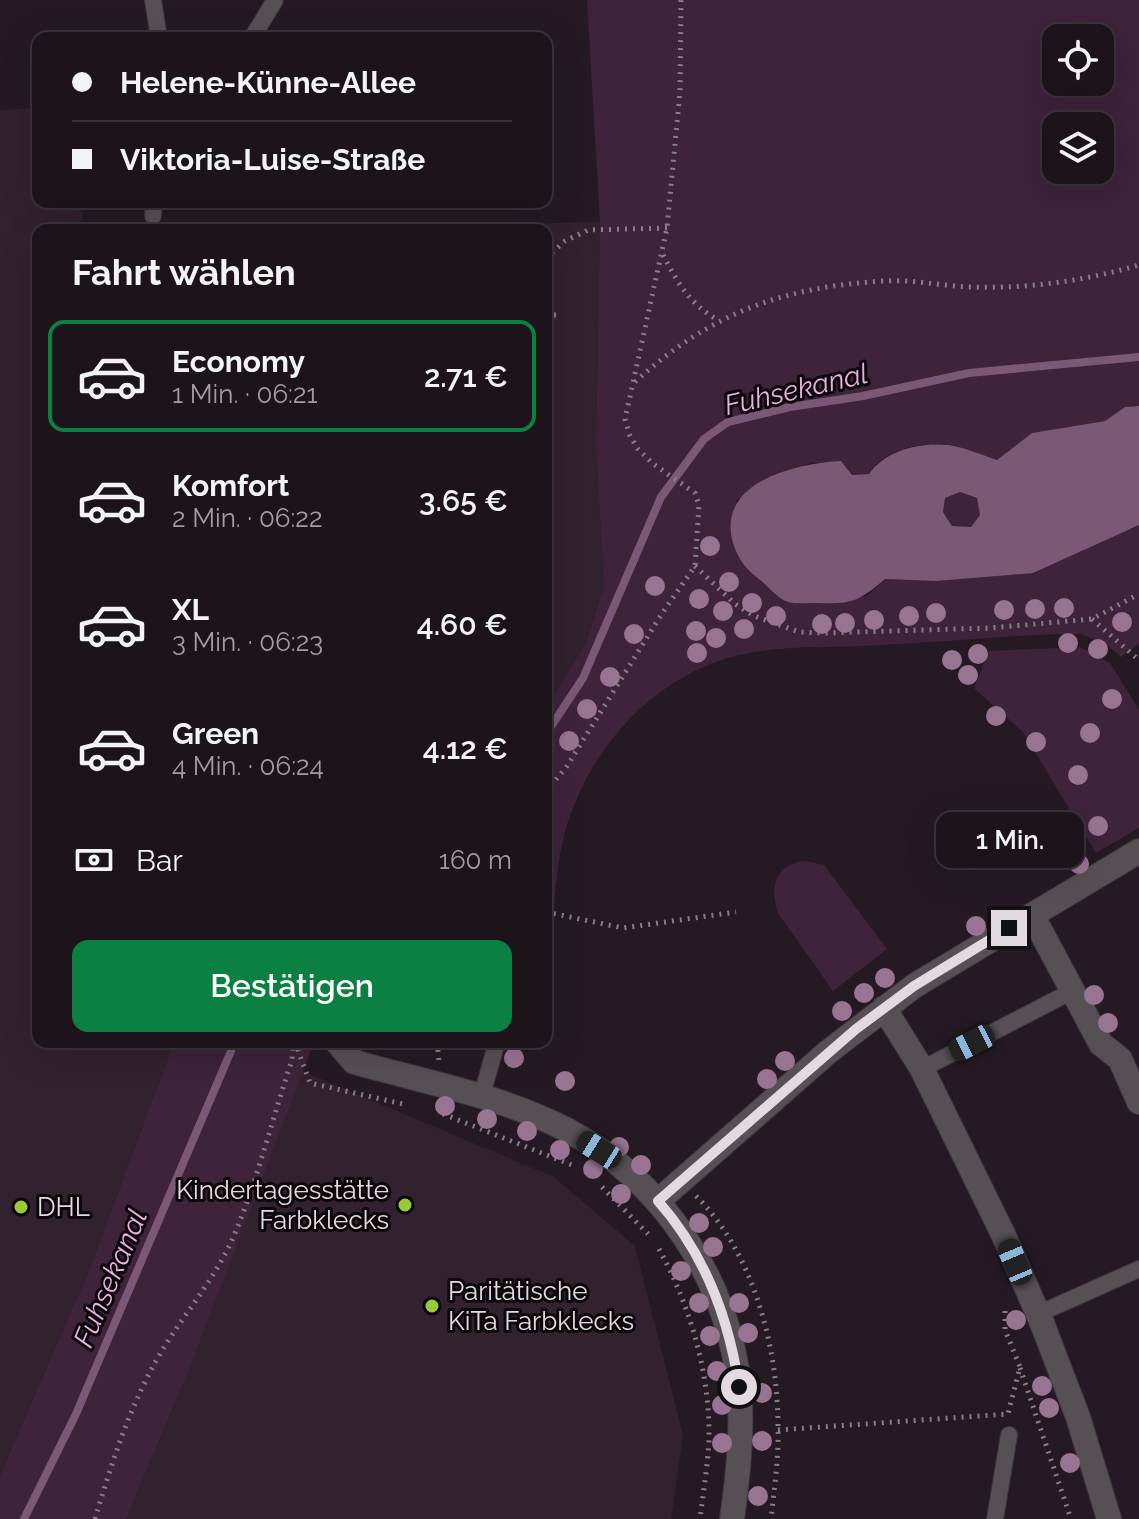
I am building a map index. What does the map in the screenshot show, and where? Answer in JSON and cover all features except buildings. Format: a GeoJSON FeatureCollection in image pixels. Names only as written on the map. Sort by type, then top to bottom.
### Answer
{"type":"FeatureCollection","features":[{"type":"Feature","properties":{"kind":"street"},"geometry":{"type":"LineString","coordinates":[[658,1201],[828,1052],[914,986],[1139,851]]}},
{"type":"Feature","properties":{"kind":"street"},"geometry":{"type":"LineString","coordinates":[[1032,915],[1101,1044],[1120,1059],[1139,1102]]}},
{"type":"Feature","properties":{"kind":"street"},"geometry":{"type":"LineString","coordinates":[[884,1008],[922,1069],[991,1208],[1038,1314],[1078,1417],[1109,1519]]}},
{"type":"Feature","properties":{"kind":"street"},"geometry":{"type":"LineString","coordinates":[[342,1048],[354,1062],[513,1107],[567,1130],[599,1150],[658,1201],[676,1222],[706,1273],[727,1327],[735,1360],[740,1412],[738,1479],[732,1519]]}},
{"type":"Feature","properties":{"kind":"lane"},"geometry":{"type":"LineString","coordinates":[[153,0],[158,32]]}},
{"type":"Feature","properties":{"kind":"lane"},"geometry":{"type":"LineString","coordinates":[[256,32],[275,0]]}},
{"type":"Feature","properties":{"kind":"lane"},"geometry":{"type":"LineString","coordinates":[[922,1069],[1074,990]]}},
{"type":"Feature","properties":{"kind":"lane"},"geometry":{"type":"LineString","coordinates":[[481,1098],[495,1048]]}},
{"type":"Feature","properties":{"kind":"lane"},"geometry":{"type":"LineString","coordinates":[[1038,1314],[1139,1269]]}},
{"type":"Feature","properties":{"kind":"lane"},"geometry":{"type":"LineString","coordinates":[[995,1519],[1009,1435]]}},
{"type":"Feature","properties":{"kind":"path"},"geometry":{"type":"LineString","coordinates":[[552,785],[695,566],[699,505],[695,493],[652,463],[630,436],[625,419],[667,228],[680,91],[681,0]]}},
{"type":"Feature","properties":{"kind":"path"},"geometry":{"type":"LineString","coordinates":[[552,253],[565,241],[588,230],[667,228]]}},
{"type":"Feature","properties":{"kind":"path"},"geometry":{"type":"LineString","coordinates":[[662,254],[681,288],[699,309],[719,321]]}},
{"type":"Feature","properties":{"kind":"path"},"geometry":{"type":"LineString","coordinates":[[634,383],[671,350],[719,321],[766,300],[824,288],[887,281],[971,287],[1051,285],[1139,265]]}},
{"type":"Feature","properties":{"kind":"path"},"geometry":{"type":"LineString","coordinates":[[695,566],[735,604],[754,616],[799,632],[990,628],[1092,619],[1139,594]]}},
{"type":"Feature","properties":{"kind":"path"},"geometry":{"type":"LineString","coordinates":[[1092,619],[1139,660]]}},
{"type":"Feature","properties":{"kind":"path"},"geometry":{"type":"LineString","coordinates":[[552,913],[623,928],[736,912]]}},
{"type":"Feature","properties":{"kind":"path"},"geometry":{"type":"LineString","coordinates":[[95,1519],[112,1461],[136,1401],[171,1336],[211,1281],[232,1239],[293,1048]]}},
{"type":"Feature","properties":{"kind":"path"},"geometry":{"type":"LineString","coordinates":[[296,1048],[310,1083],[407,1105]]}},
{"type":"Feature","properties":{"kind":"path"},"geometry":{"type":"LineString","coordinates":[[438,1048],[439,1062]]}},
{"type":"Feature","properties":{"kind":"path"},"geometry":{"type":"LineString","coordinates":[[437,1111],[585,1171]]}},
{"type":"Feature","properties":{"kind":"path"},"geometry":{"type":"LineString","coordinates":[[595,1181],[654,1240],[678,1284],[694,1333],[705,1386],[709,1439],[700,1519]]}},
{"type":"Feature","properties":{"kind":"path"},"geometry":{"type":"LineString","coordinates":[[1005,1294],[1005,1330],[1071,1519]]}},
{"type":"Feature","properties":{"kind":"path"},"geometry":{"type":"LineString","coordinates":[[778,1430],[1008,1414],[1020,1367]]}},
{"type":"Feature","properties":{"kind":"shaded area"},"geometry":{"type":"Polygon","coordinates":[[[587,0],[1139,0],[1139,406],[1125,407],[1105,421],[1032,433],[997,460],[960,447],[937,444],[915,446],[894,453],[884,458],[869,474],[852,475],[814,462],[774,474],[736,501],[769,587],[787,602],[867,596],[885,579],[936,581],[1139,525],[1139,644],[1121,657],[1108,646],[1081,634],[786,648],[720,661],[688,675],[659,693],[632,716],[590,772],[575,803],[562,844],[554,903],[552,697],[585,645],[604,586],[596,446],[600,222],[587,0]]]}},
{"type":"Feature","properties":{"kind":"shaded area"},"geometry":{"type":"Polygon","coordinates":[[[32,108],[32,208],[83,208],[82,224],[32,224],[32,1048],[172,1048],[90,1268],[0,1475],[0,110],[32,108]]]}},
{"type":"Feature","properties":{"kind":"shaded area"},"geometry":{"type":"Polygon","coordinates":[[[600,222],[596,446],[604,586],[585,645],[552,697],[552,224],[505,224],[600,222]]]}},
{"type":"Feature","properties":{"kind":"shaded area"},"geometry":{"type":"Polygon","coordinates":[[[1139,406],[1139,525],[1033,573],[936,581],[885,579],[852,601],[794,603],[780,598],[749,571],[734,545],[731,519],[737,503],[749,489],[784,471],[841,461],[852,475],[869,474],[894,453],[937,444],[967,449],[997,460],[1032,433],[1105,421],[1125,407],[1139,406]],[[960,492],[945,498],[943,512],[952,526],[971,527],[980,515],[977,498],[960,492]]]}},
{"type":"Feature","properties":{"kind":"shaded area"},"geometry":{"type":"Polygon","coordinates":[[[960,492],[977,498],[980,515],[971,527],[952,526],[943,512],[945,498],[960,492]]]}},
{"type":"Feature","properties":{"kind":"shaded area"},"geometry":{"type":"Polygon","coordinates":[[[1080,647],[1110,663],[1139,710],[1139,828],[1096,853],[1023,732],[974,688],[989,651],[1080,647]]]}},
{"type":"Feature","properties":{"kind":"shaded area"},"geometry":{"type":"Polygon","coordinates":[[[806,861],[824,865],[887,949],[833,991],[778,913],[775,903],[775,886],[782,871],[806,861]]]}},
{"type":"Feature","properties":{"kind":"shaded area"},"geometry":{"type":"Polygon","coordinates":[[[172,1048],[312,1048],[191,1365],[126,1519],[0,1519],[0,1475],[90,1268],[172,1048]]]}},
{"type":"Feature","properties":{"kind":"shaded area","name":"Paritätische KiTa Farbklecks"},"geometry":{"type":"Polygon","coordinates":[[[302,1071],[554,1177],[635,1246],[683,1435],[671,1519],[126,1519],[191,1365],[302,1071]]]}},
{"type":"Feature","properties":{"kind":"waterway","name":"Fuhsekanal"},"geometry":{"type":"LineString","coordinates":[[552,725],[583,678],[661,497],[704,439],[728,422],[969,373],[1139,357]]}},
{"type":"Feature","properties":{"kind":"waterway","name":"Fuhsekanal"},"geometry":{"type":"LineString","coordinates":[[24,1519],[76,1414],[231,1051]]}},
{"type":"Feature","properties":{"kind":"place","name":"Kindertagesstätte Farbklecks"},"geometry":{"type":"Point","coordinates":[405,1205]}},
{"type":"Feature","properties":{"kind":"place","name":"DHL"},"geometry":{"type":"Point","coordinates":[21,1207]}},
{"type":"Feature","properties":{"kind":"place","name":"Paritätische KiTa Farbklecks"},"geometry":{"type":"Point","coordinates":[432,1306]}},
{"type":"Feature","properties":{"kind":"route"},"geometry":{"type":"LineString","coordinates":[[739,1387],[727,1327],[706,1273],[692,1246],[658,1201],[856,1029],[914,986],[1009,928]]}}]}
